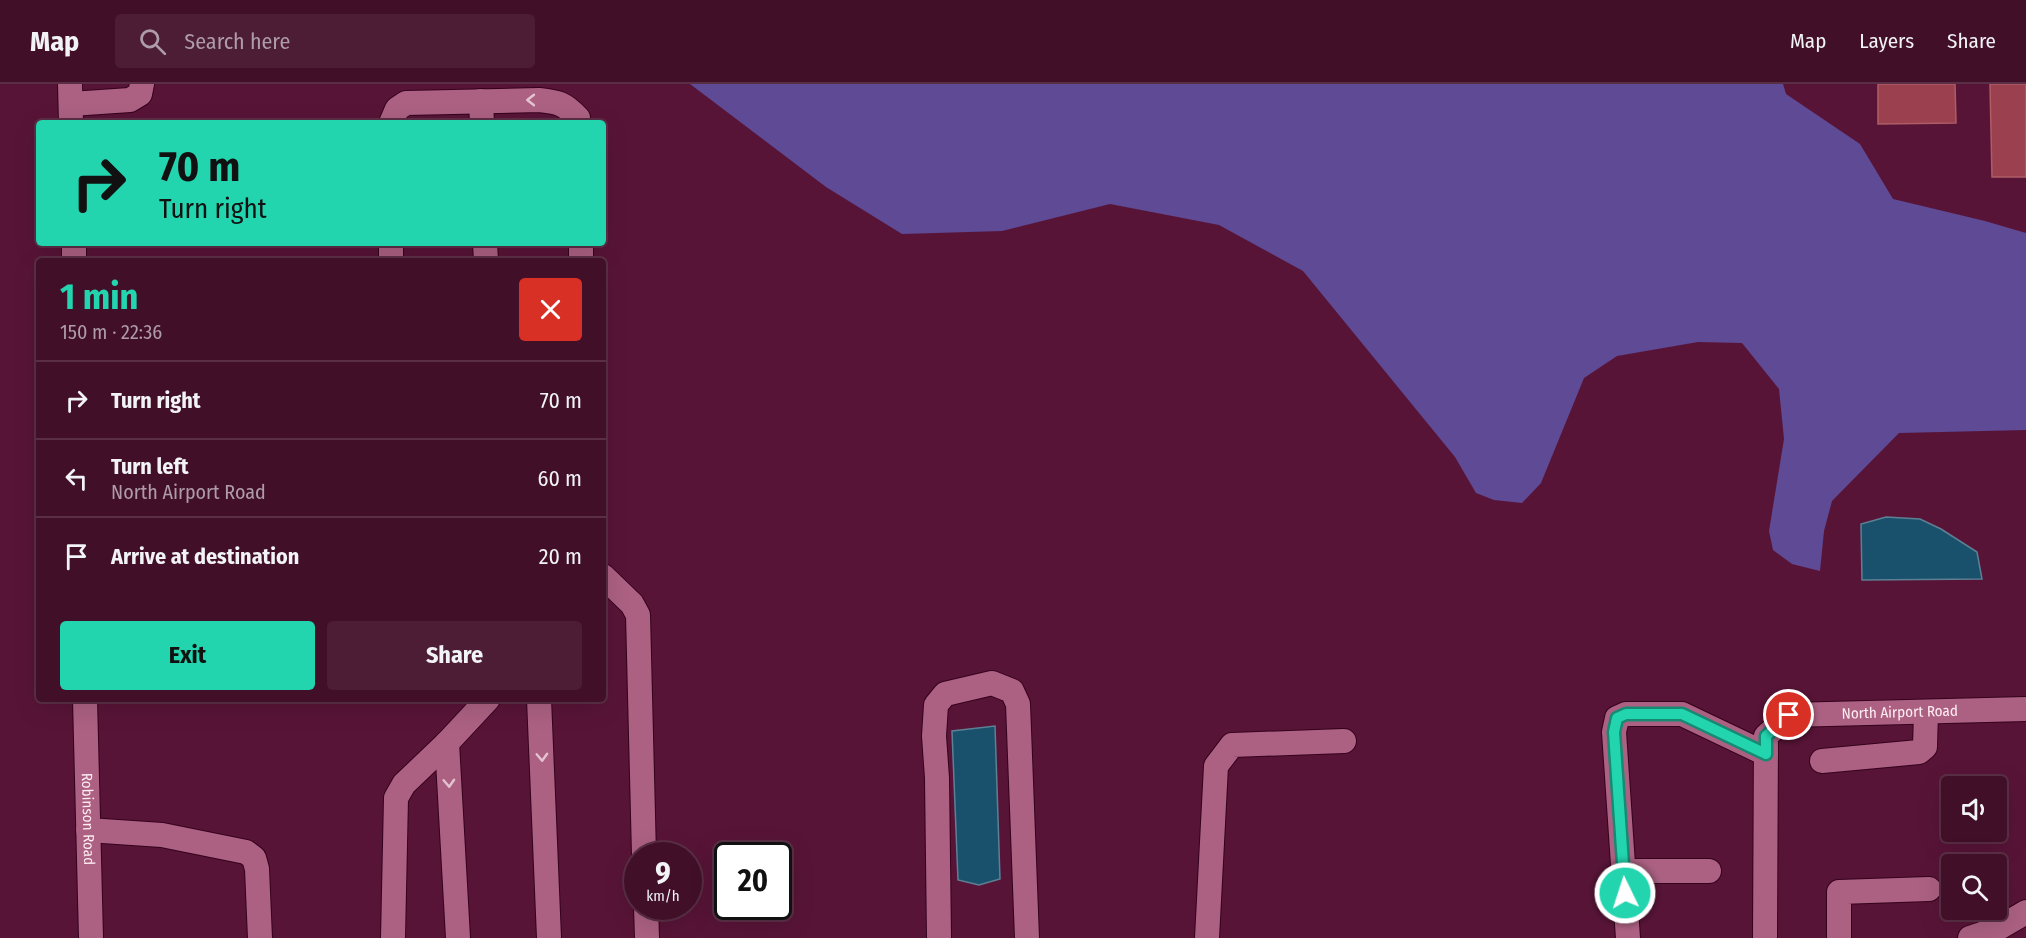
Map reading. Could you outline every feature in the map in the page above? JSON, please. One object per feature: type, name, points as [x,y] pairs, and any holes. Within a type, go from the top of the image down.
[{"type":"street","points":[[71,104],[130,100],[140,94],[142,84]]},
{"type":"street","points":[[392,120],[397,109],[406,103],[482,112],[539,100],[566,105],[578,120]]},
{"type":"street","points":[[606,580],[632,604],[638,615],[644,842]]},
{"type":"street","points":[[939,938],[937,778],[934,736],[936,705],[945,694],[992,683],[1012,691],[1018,704],[1027,938]]},
{"type":"street","name":"Robinson Road","points":[[85,702],[91,938]]},
{"type":"street","points":[[393,938],[396,798],[404,784],[485,702]]},
{"type":"street","points":[[539,702],[549,938]]},
{"type":"street","name":"North Airport Road","points":[[1765,938],[1766,736],[1789,715],[2026,709]]},
{"type":"street","points":[[1822,761],[1919,752],[1924,747],[1926,712]]},
{"type":"street","points":[[1628,938],[1614,732],[1617,718],[1626,714],[1682,714],[1766,754]]},
{"type":"street","points":[[1207,938],[1216,766],[1232,745],[1344,741]]},
{"type":"street","points":[[447,743],[458,938]]},
{"type":"street","points":[[88,830],[162,835],[246,852],[254,858],[257,869],[260,938]]},
{"type":"street","points":[[1623,871],[1709,871]]},
{"type":"street","points":[[1839,938],[1839,892],[1929,889]]},
{"type":"street","points":[[1970,938],[1999,933],[2026,912]]},
{"type":"street","points":[[646,920],[647,938]]},
{"type":"shaded area","points":[[690,84],[1783,84],[1786,94],[1860,144],[1893,199],[2026,233],[2026,430],[1899,433],[1832,501],[1824,531],[1820,571],[1792,564],[1773,550],[1769,531],[1784,439],[1779,389],[1742,343],[1698,342],[1617,356],[1584,378],[1541,483],[1522,503],[1494,500],[1476,493],[1455,457],[1303,271],[1219,225],[1110,204],[1002,231],[902,234],[826,187]]},
{"type":"water","points":[[1886,517],[1920,519],[1941,529],[1977,552],[1982,579],[1862,580],[1861,524]]},
{"type":"water","points":[[995,726],[1000,879],[979,885],[958,880],[952,731]]},
{"type":"building","points":[[1878,84],[1955,84],[1956,123],[1878,124]]},
{"type":"building","points":[[1990,84],[2026,84],[2026,177],[1992,177]]},
{"type":"route","points":[[1625,893],[1614,732],[1617,718],[1626,714],[1682,714],[1766,754],[1766,736],[1789,715]]}]
